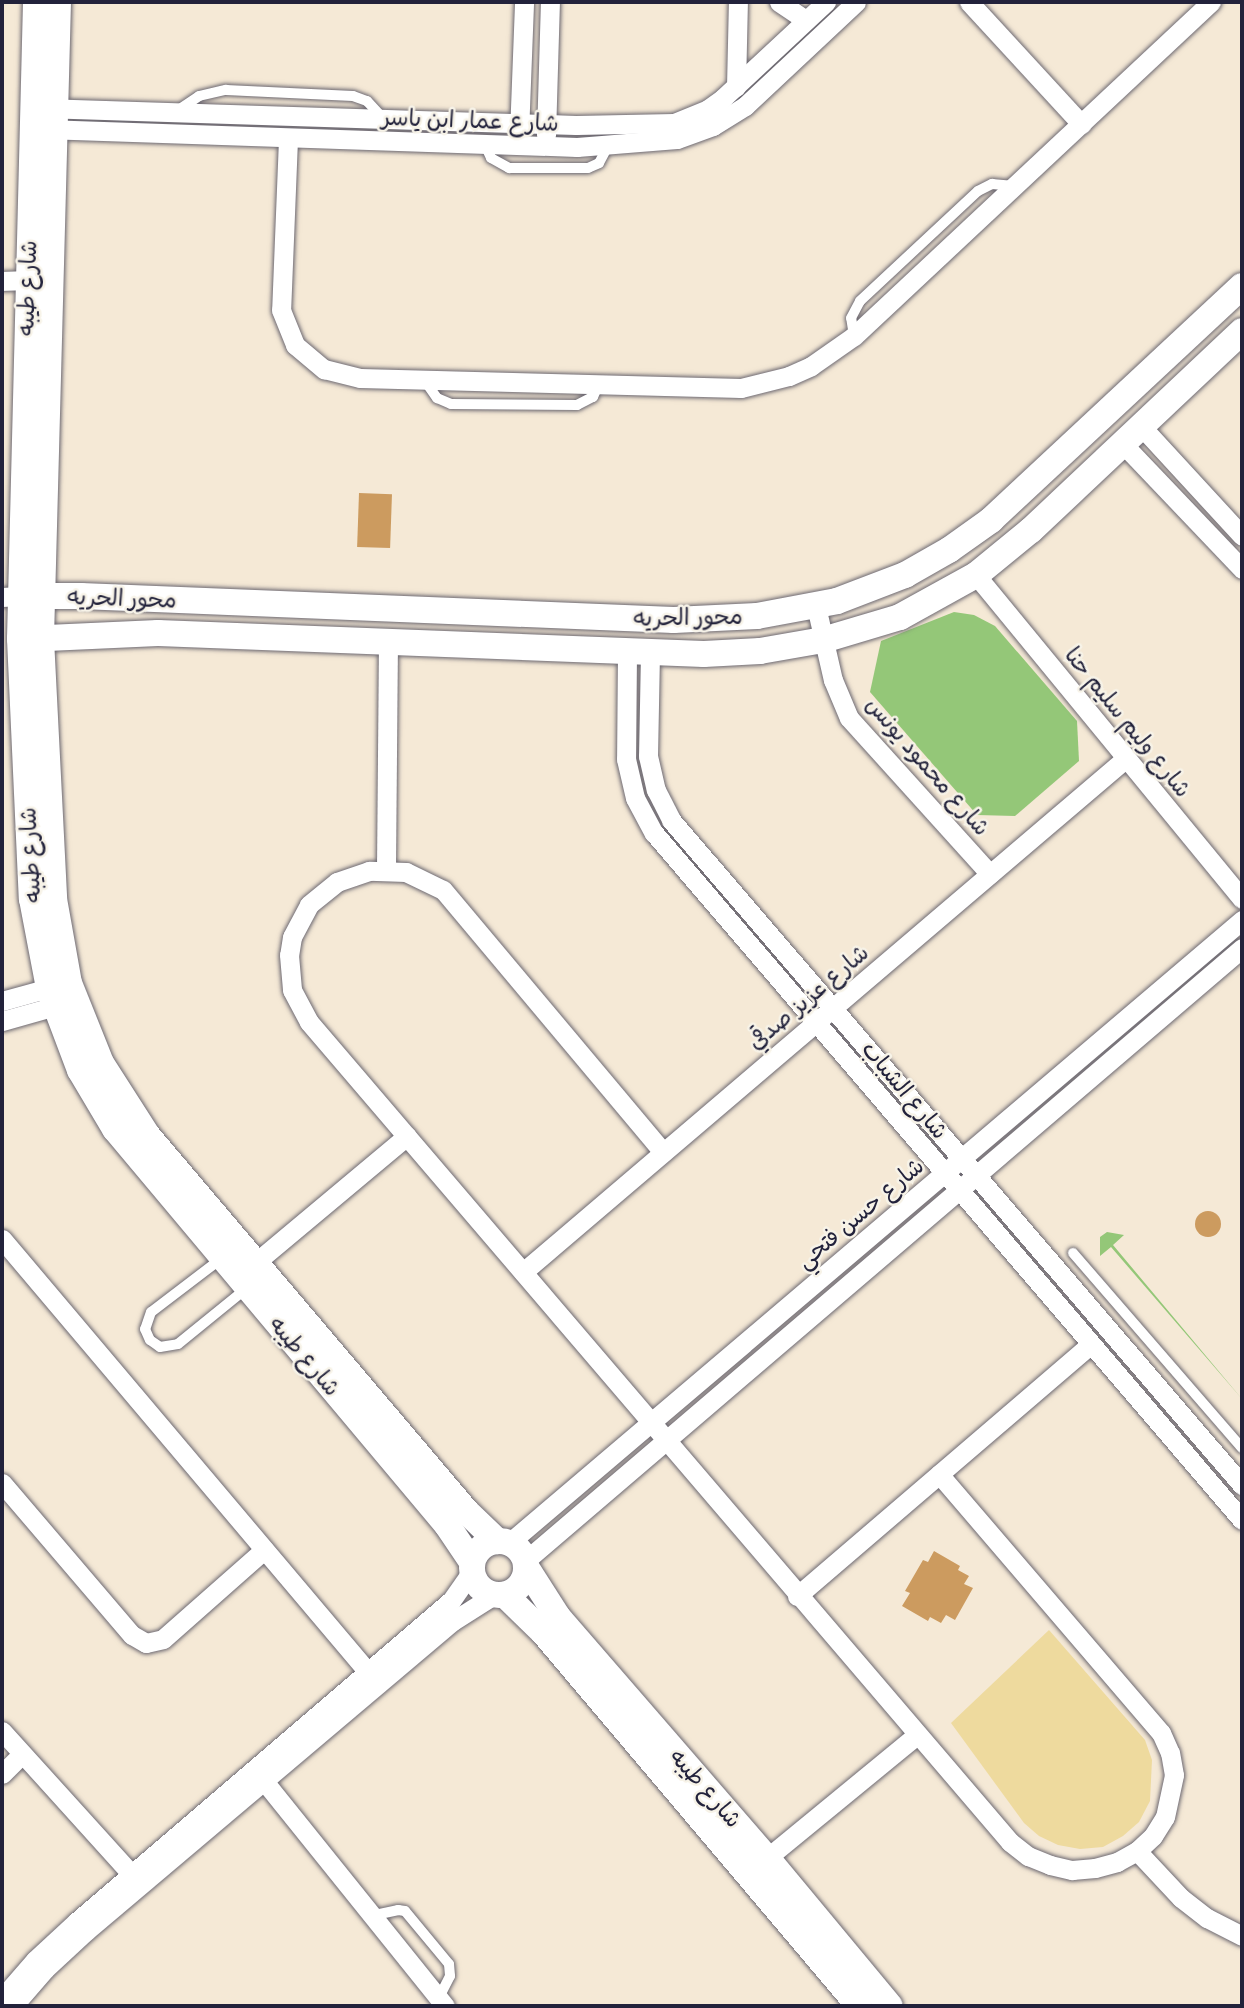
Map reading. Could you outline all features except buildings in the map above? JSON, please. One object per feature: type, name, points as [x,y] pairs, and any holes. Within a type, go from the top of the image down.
[{"type":"main road","name":"شارع طيبه","points":[[21,596],[43,119],[36,2]]},
{"type":"main road","name":"شارع طيبه","points":[[58,2],[43,119],[14,280],[21,639],[32,900],[52,997],[70,1049],[102,1110],[223,1258],[251,1275],[467,1512],[514,1553],[558,1617],[767,1858],[890,2006]]},
{"type":"main road","name":"محور الحريه","points":[[21,596],[674,620],[729,618],[816,606],[858,594],[905,575],[970,536],[1010,504],[1242,286]]},
{"type":"main road","name":"محور الحريه","points":[[21,639],[158,634],[732,653],[823,640],[900,617],[976,575],[1031,530],[1242,331]]},
{"type":"main road","name":"شارع طيبه","points":[[21,639],[64,963],[76,1004],[101,1063],[135,1118],[251,1275],[447,1525],[472,1567]]},
{"type":"main road","points":[[481,1548],[514,1553],[519,1587],[500,1595],[479,1587],[472,1567],[481,1548]]},
{"type":"main road","name":"شارع طيبه","points":[[500,1595],[544,1633],[859,2006]]},
{"type":"street","points":[[519,146],[524,2]]},
{"type":"street","points":[[546,146],[550,2]]},
{"type":"street","points":[[736,87],[738,2]]},
{"type":"street","points":[[779,2],[806,20]]},
{"type":"street","name":"شارع عمار ابن ياسر","points":[[43,119],[176,112],[519,124],[674,123],[708,109],[736,87],[825,2]]},
{"type":"street","name":"شارع عمار ابن ياسر","points":[[43,119],[288,139],[519,146],[608,146],[677,139],[730,117],[745,106],[856,2]]},
{"type":"street","points":[[969,2],[1081,124]]},
{"type":"street","points":[[288,139],[281,310],[295,345],[324,369],[341,376],[425,381],[716,389],[765,384],[811,366],[854,336],[1017,187],[1201,6]]},
{"type":"street","points":[[1132,435],[1242,536]]},
{"type":"street","points":[[1132,435],[1242,569]]},
{"type":"street","name":"شارع وليم سليم حنا","points":[[976,575],[1242,899]]},
{"type":"street","name":"شارع محمود يونس","points":[[816,606],[833,680],[849,718],[990,874]]},
{"type":"street","points":[[386,869],[388,642]]},
{"type":"street","name":"شارع الشباب","points":[[639,652],[648,756],[663,805],[682,834],[834,1007],[975,1176],[1242,1485]]},
{"type":"street","name":"شارع الشباب","points":[[639,652],[626,759],[632,789],[643,816],[667,849],[1242,1520]]},
{"type":"street","name":"شارع عزيز صدقي","points":[[523,1272],[1125,759]]},
{"type":"street","points":[[663,1152],[457,904],[425,879],[386,869],[345,878],[322,892],[309,905],[292,937],[289,973],[299,1007],[309,1022],[994,1826],[1028,1856],[1072,1870],[1117,1862],[1138,1851],[1159,1826],[1172,1796],[1172,1764],[1161,1732],[939,1474]]},
{"type":"street","name":"شارع حسن فتحي","points":[[514,1553],[651,1422],[1242,920]]},
{"type":"street","name":"شارع حسن فتحي","points":[[514,1553],[667,1441],[1242,948]]},
{"type":"street","points":[[2,1001],[52,997]]},
{"type":"street","points":[[2,1021],[52,997]]},
{"type":"street","points":[[251,1275],[407,1136]]},
{"type":"street","points":[[2,1239],[368,1672]]},
{"type":"street","points":[[797,1595],[1090,1345]]},
{"type":"street","points":[[2,1483],[132,1635],[146,1643],[163,1639],[264,1550]]},
{"type":"street","points":[[2,1998],[56,1940],[451,1601],[472,1567]]},
{"type":"street","points":[[13,2006],[66,1949],[264,1781],[453,1622],[500,1595]]},
{"type":"street","points":[[2,1731],[131,1874]]},
{"type":"street","points":[[767,1858],[917,1735]]},
{"type":"street","points":[[2,1774],[22,1755]]},
{"type":"street","points":[[264,1781],[375,1915],[442,2002]]},
{"type":"street","points":[[1138,1851],[1181,1898],[1207,1917],[1242,1936]]},
{"type":"lane","points":[[485,145],[496,163],[509,168],[588,168],[599,163],[608,146]]},
{"type":"lane","points":[[1073,1253],[1242,1448]]},
{"type":"lane","points":[[223,1258],[151,1312],[145,1329],[150,1340],[160,1347],[178,1344],[251,1275]]},
{"type":"lane","points":[[375,1915],[405,1911],[449,1964],[450,1976],[442,2002]]},
{"type":"green space","points":[[954,612],[974,615],[995,626],[1077,721],[1079,761],[1015,816],[977,815],[870,692],[881,641]]},
{"type":"green space","points":[[1107,1232],[1124,1235],[1113,1245],[1242,1399],[1111,1247],[1100,1256],[1100,1237]]},
{"type":"sand","points":[[1049,1630],[1145,1740],[1152,1760],[1150,1801],[1139,1822],[1123,1836],[1103,1847],[1080,1849],[1058,1845],[1039,1836],[1024,1823],[951,1723]]}]
